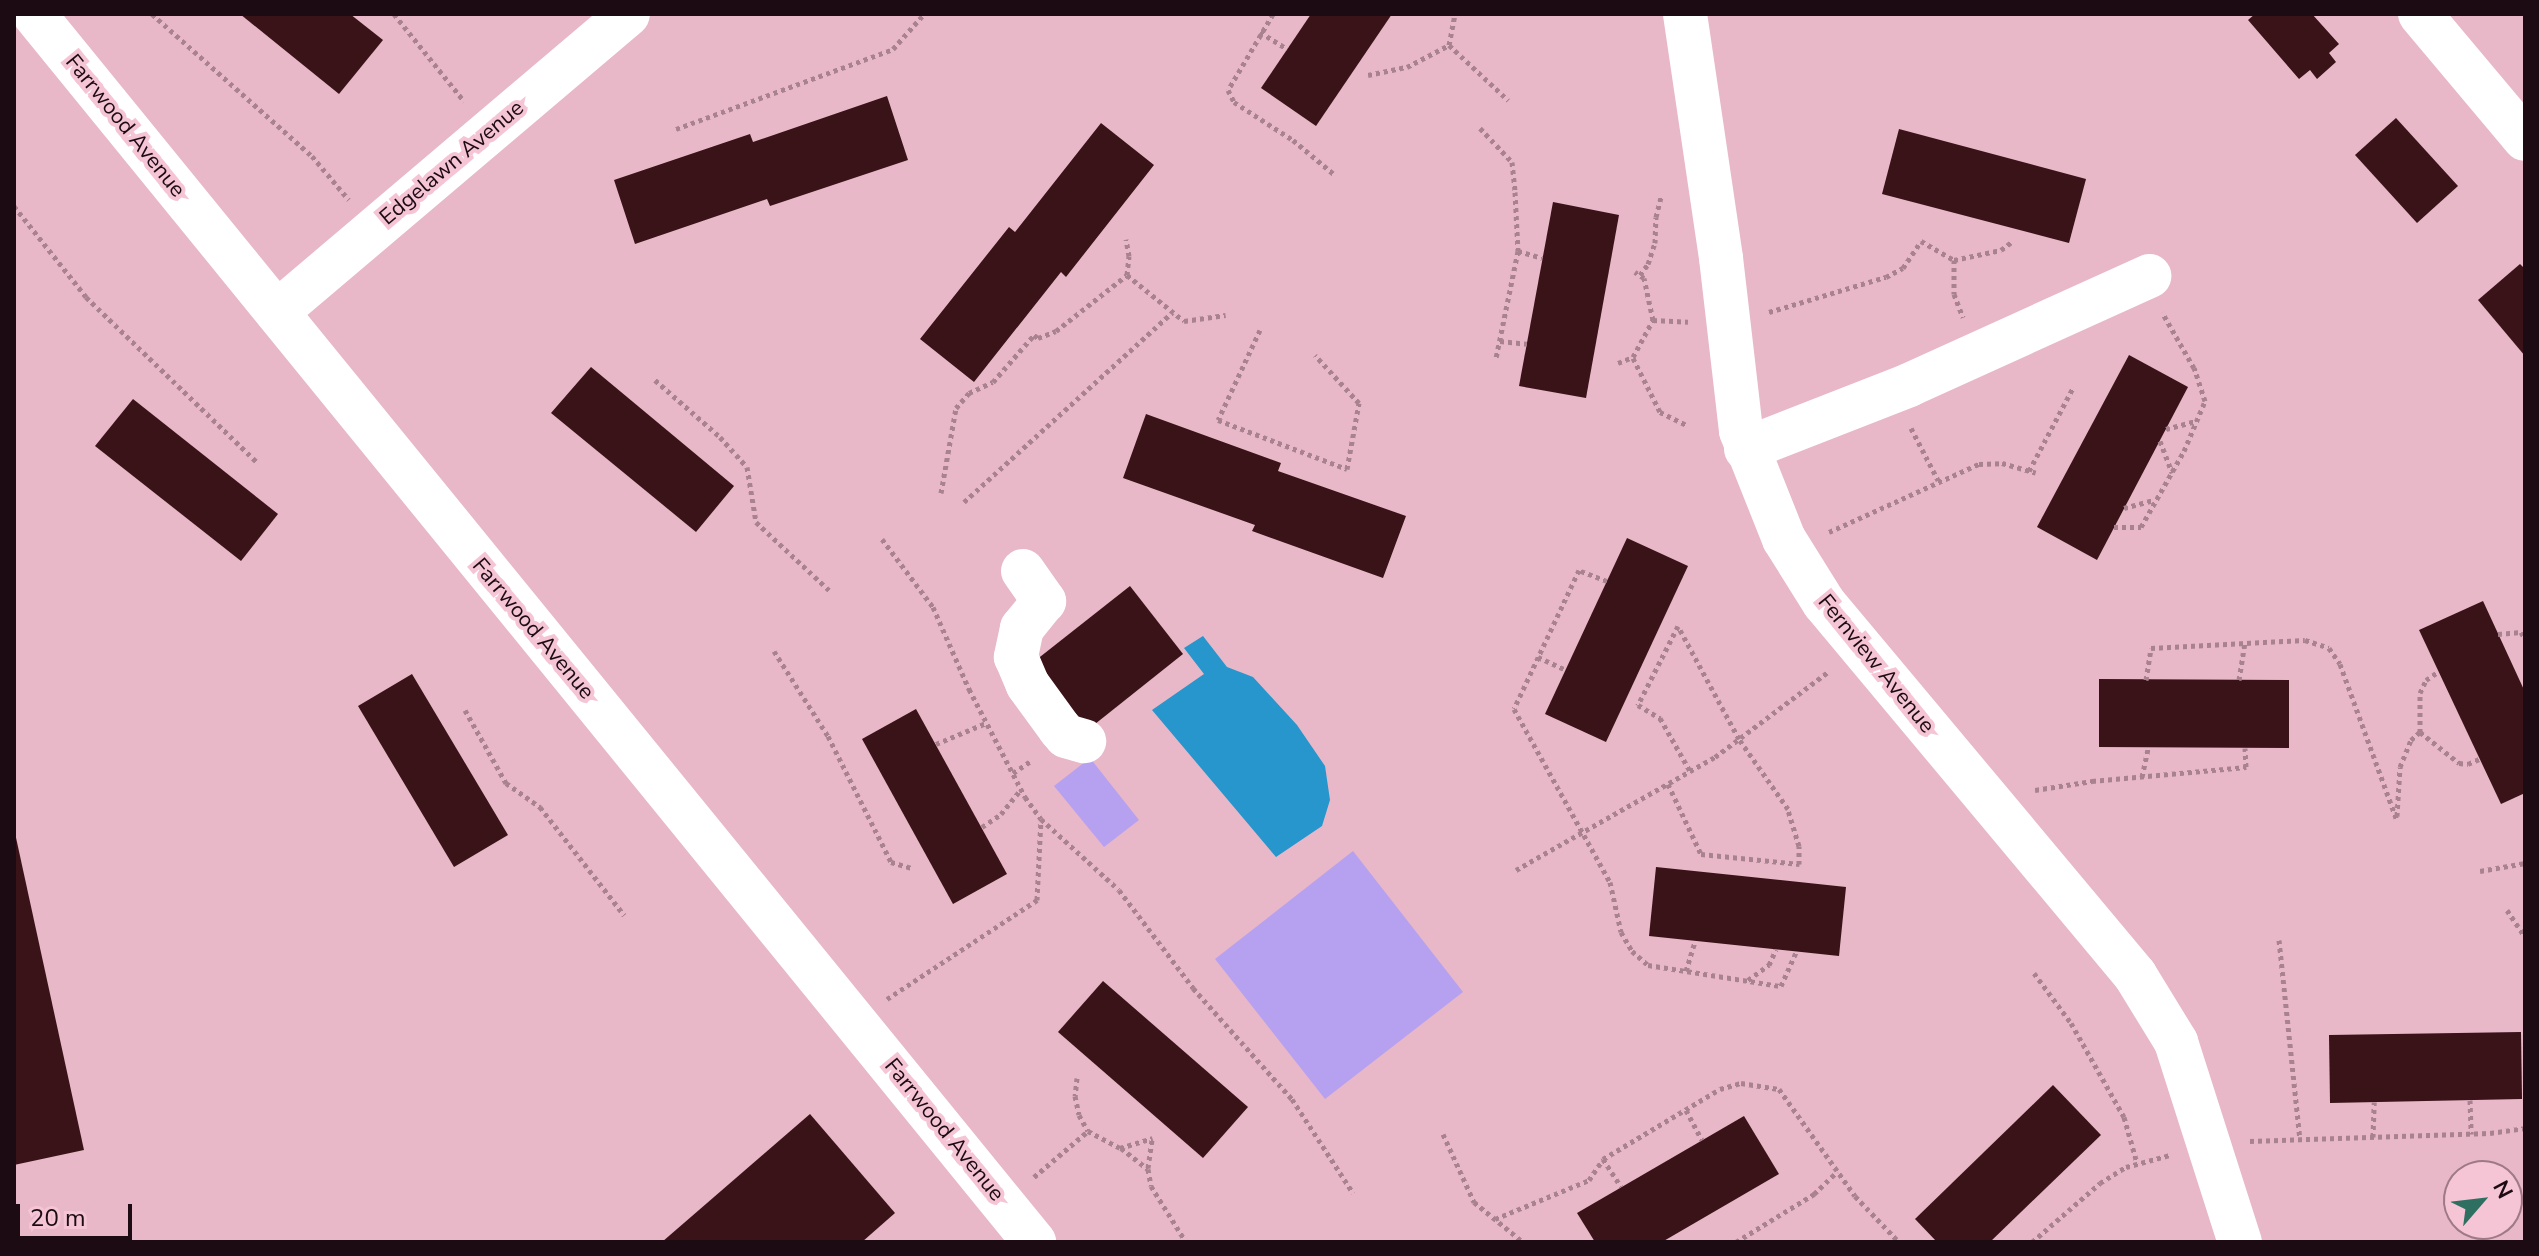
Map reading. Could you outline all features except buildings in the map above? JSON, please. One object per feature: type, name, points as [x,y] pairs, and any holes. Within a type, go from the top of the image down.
[{"type":"street","name":"Farrwood Avenue","points":[[34,14],[1034,1242]]},
{"type":"street","name":"Edgelawn Avenue","points":[[277,312],[628,14]]},
{"type":"street","name":"Fernview Avenue","points":[[1685,14],[1741,431],[1790,550],[1824,603],[2135,975],[2176,1042],[2212,1146],[2240,1242]]},
{"type":"street","points":[[2420,14],[2525,139]]},
{"type":"street","points":[[1746,449],[1893,392],[2146,277]]},
{"type":"street","points":[[1023,571],[1044,601],[1022,628],[1016,657],[1028,685],[1060,729],[1066,736],[1084,741]]},
{"type":"path","points":[[152,14],[312,156],[374,230]]},
{"type":"path","points":[[394,14],[489,133]]},
{"type":"path","points":[[676,129],[893,49],[924,14]]},
{"type":"path","points":[[1273,14],[1228,90],[1234,102],[1293,140],[1335,175]]},
{"type":"path","points":[[1449,45],[1455,14]]},
{"type":"path","points":[[1260,32],[1287,49]]},
{"type":"path","points":[[1368,75],[1407,67],[1449,45]]},
{"type":"path","points":[[1449,45],[1508,100]]},
{"type":"path","points":[[1480,128],[1512,162],[1518,251],[1496,358]]},
{"type":"path","points":[[1618,363],[1633,357],[1653,320],[1650,297],[1637,274],[1648,264],[1655,243],[1661,197]]},
{"type":"path","points":[[14,206],[86,297],[258,463]]},
{"type":"path","points":[[941,493],[956,408],[969,393],[993,382],[1034,335],[1038,338],[1056,331],[1127,275],[1129,256],[1126,239]]},
{"type":"path","points":[[1727,319],[1760,315],[1886,277],[1903,268],[1921,241],[1954,260],[2001,250],[2013,241]]},
{"type":"path","points":[[1518,251],[1542,258]]},
{"type":"path","points":[[1954,260],[1954,294],[1978,354]]},
{"type":"path","points":[[1127,275],[1184,321],[1226,315]]},
{"type":"path","points":[[2114,527],[2141,527],[2172,473],[2205,401],[2194,368],[2146,277]]},
{"type":"path","points":[[964,502],[1173,312]]},
{"type":"path","points":[[1260,330],[1218,420],[1347,469],[1359,403],[1315,355]]},
{"type":"path","points":[[1499,341],[1527,344]]},
{"type":"path","points":[[1633,357],[1660,412],[1687,425]]},
{"type":"path","points":[[655,380],[720,437],[747,467],[756,522],[831,592]]},
{"type":"path","points":[[1790,550],[1938,480],[1979,464],[2002,463],[2032,472],[2073,388]]},
{"type":"path","points":[[1893,392],[1938,480]]},
{"type":"path","points":[[2166,429],[2197,420]]},
{"type":"path","points":[[2160,441],[2172,473]]},
{"type":"path","points":[[2124,508],[2155,499]]},
{"type":"path","points":[[882,539],[933,607],[987,723],[1021,789],[1041,819],[1119,890],[1193,988],[1292,1099],[1353,1193]]},
{"type":"path","points":[[1607,581],[1579,570],[1514,709],[1610,882],[1621,932],[1632,951],[1648,965],[1781,986],[1796,952]]},
{"type":"path","points":[[1668,784],[1701,854],[1799,864],[1799,846],[1788,809],[1739,739],[1678,626],[1638,705],[1660,718],[1690,771]]},
{"type":"path","points":[[2498,634],[2521,632],[2525,639]]},
{"type":"path","points":[[2146,680],[2151,648],[2305,640],[2329,648],[2340,664],[2397,821],[2400,767],[2411,740],[2420,732],[2420,693],[2426,680],[2438,672]]},
{"type":"path","points":[[2239,680],[2245,643]]},
{"type":"path","points":[[1516,870],[1690,771],[1739,739],[1860,647]]},
{"type":"path","points":[[774,651],[828,736],[891,862],[912,868]]},
{"type":"path","points":[[1538,657],[1566,670]]},
{"type":"path","points":[[465,710],[506,783],[540,807],[624,915]]},
{"type":"path","points":[[936,744],[987,723]]},
{"type":"path","points":[[2420,732],[2459,763],[2468,764],[2479,759]]},
{"type":"path","points":[[2142,777],[2148,748]]},
{"type":"path","points":[[1996,812],[2020,796],[2047,786],[2246,767],[2245,748]]},
{"type":"path","points":[[982,827],[1001,814],[1021,789]]},
{"type":"path","points":[[855,1019],[1029,909],[1037,900],[1041,819]]},
{"type":"path","points":[[2480,871],[2525,863]]},
{"type":"path","points":[[2507,910],[2525,937]]},
{"type":"path","points":[[2279,940],[2300,1139]]},
{"type":"path","points":[[1686,971],[1695,941]]},
{"type":"path","points":[[1747,981],[1769,965],[1776,949]]},
{"type":"path","points":[[2034,973],[2071,1023],[2124,1117],[2137,1163]]},
{"type":"path","points":[[1077,1078],[1075,1096],[1079,1115],[1088,1131],[1120,1148],[1148,1169]]},
{"type":"path","points":[[1495,1219],[1589,1180],[1603,1159],[1720,1089],[1741,1083],[1779,1089],[1837,1172],[1899,1242]]},
{"type":"path","points":[[2470,1100],[2471,1134]]},
{"type":"path","points":[[2373,1137],[2374,1102]]},
{"type":"path","points":[[1686,1110],[1702,1140]]},
{"type":"path","points":[[2032,1242],[2100,1183],[2137,1163],[2212,1146],[2300,1139],[2471,1134],[2525,1128]]},
{"type":"path","points":[[1002,1202],[1088,1131]]},
{"type":"path","points":[[1443,1134],[1474,1202],[1523,1242]]},
{"type":"path","points":[[1120,1148],[1153,1138],[1148,1169],[1151,1186],[1186,1242]]},
{"type":"path","points":[[1603,1159],[1621,1187]]},
{"type":"path","points":[[1736,1242],[1814,1194],[1837,1172]]},
{"type":"shaded area","points":[[1090,758],[1139,820],[1104,847],[1054,786]]},
{"type":"shaded area","points":[[1353,851],[1463,992],[1325,1099],[1215,959]]},
{"type":"water","points":[[1203,636],[1227,667],[1253,677],[1297,725],[1325,766],[1330,800],[1322,826],[1276,857],[1152,710],[1204,674],[1184,648]]}]
